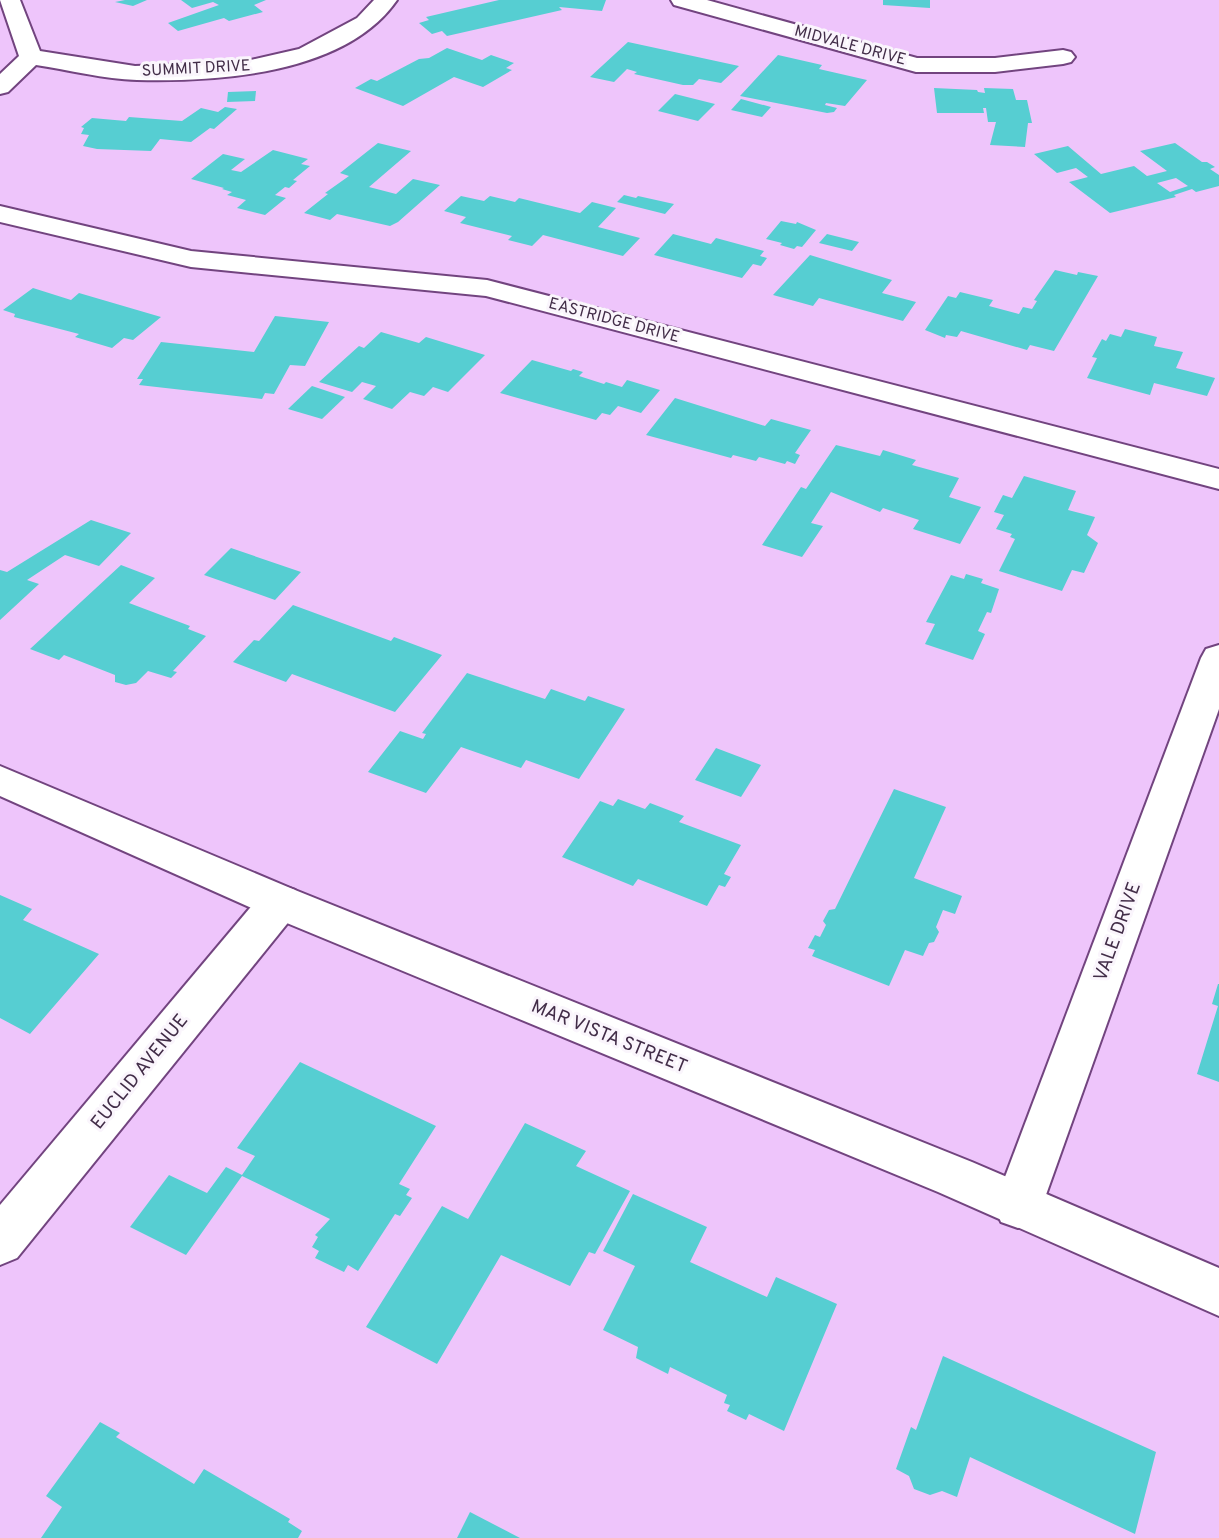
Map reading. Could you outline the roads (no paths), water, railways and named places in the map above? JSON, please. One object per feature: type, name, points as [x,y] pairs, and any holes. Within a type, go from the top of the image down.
[{"type":"street","points":[[0,87],[31,57],[9,0]]},
{"type":"street","name":"SUMMIT DRIVE","points":[[31,57],[135,73],[242,69],[307,54],[365,23],[386,0]]},
{"type":"street","name":"MIDVALE DRIVE","points":[[682,0],[916,65],[995,65],[1063,57]]},
{"type":"street","name":"EASTRIDGE DRIVE","points":[[0,214],[191,259],[487,288],[1219,480]]},
{"type":"street","name":"VALE DRIVE","points":[[1018,1206],[1219,658]]},
{"type":"street","name":"MAR VISTA STREET","points":[[0,780],[280,902],[955,1177],[1219,1292]]},
{"type":"street","name":"EUCLID AVENUE","points":[[0,1242],[280,902]]}]
